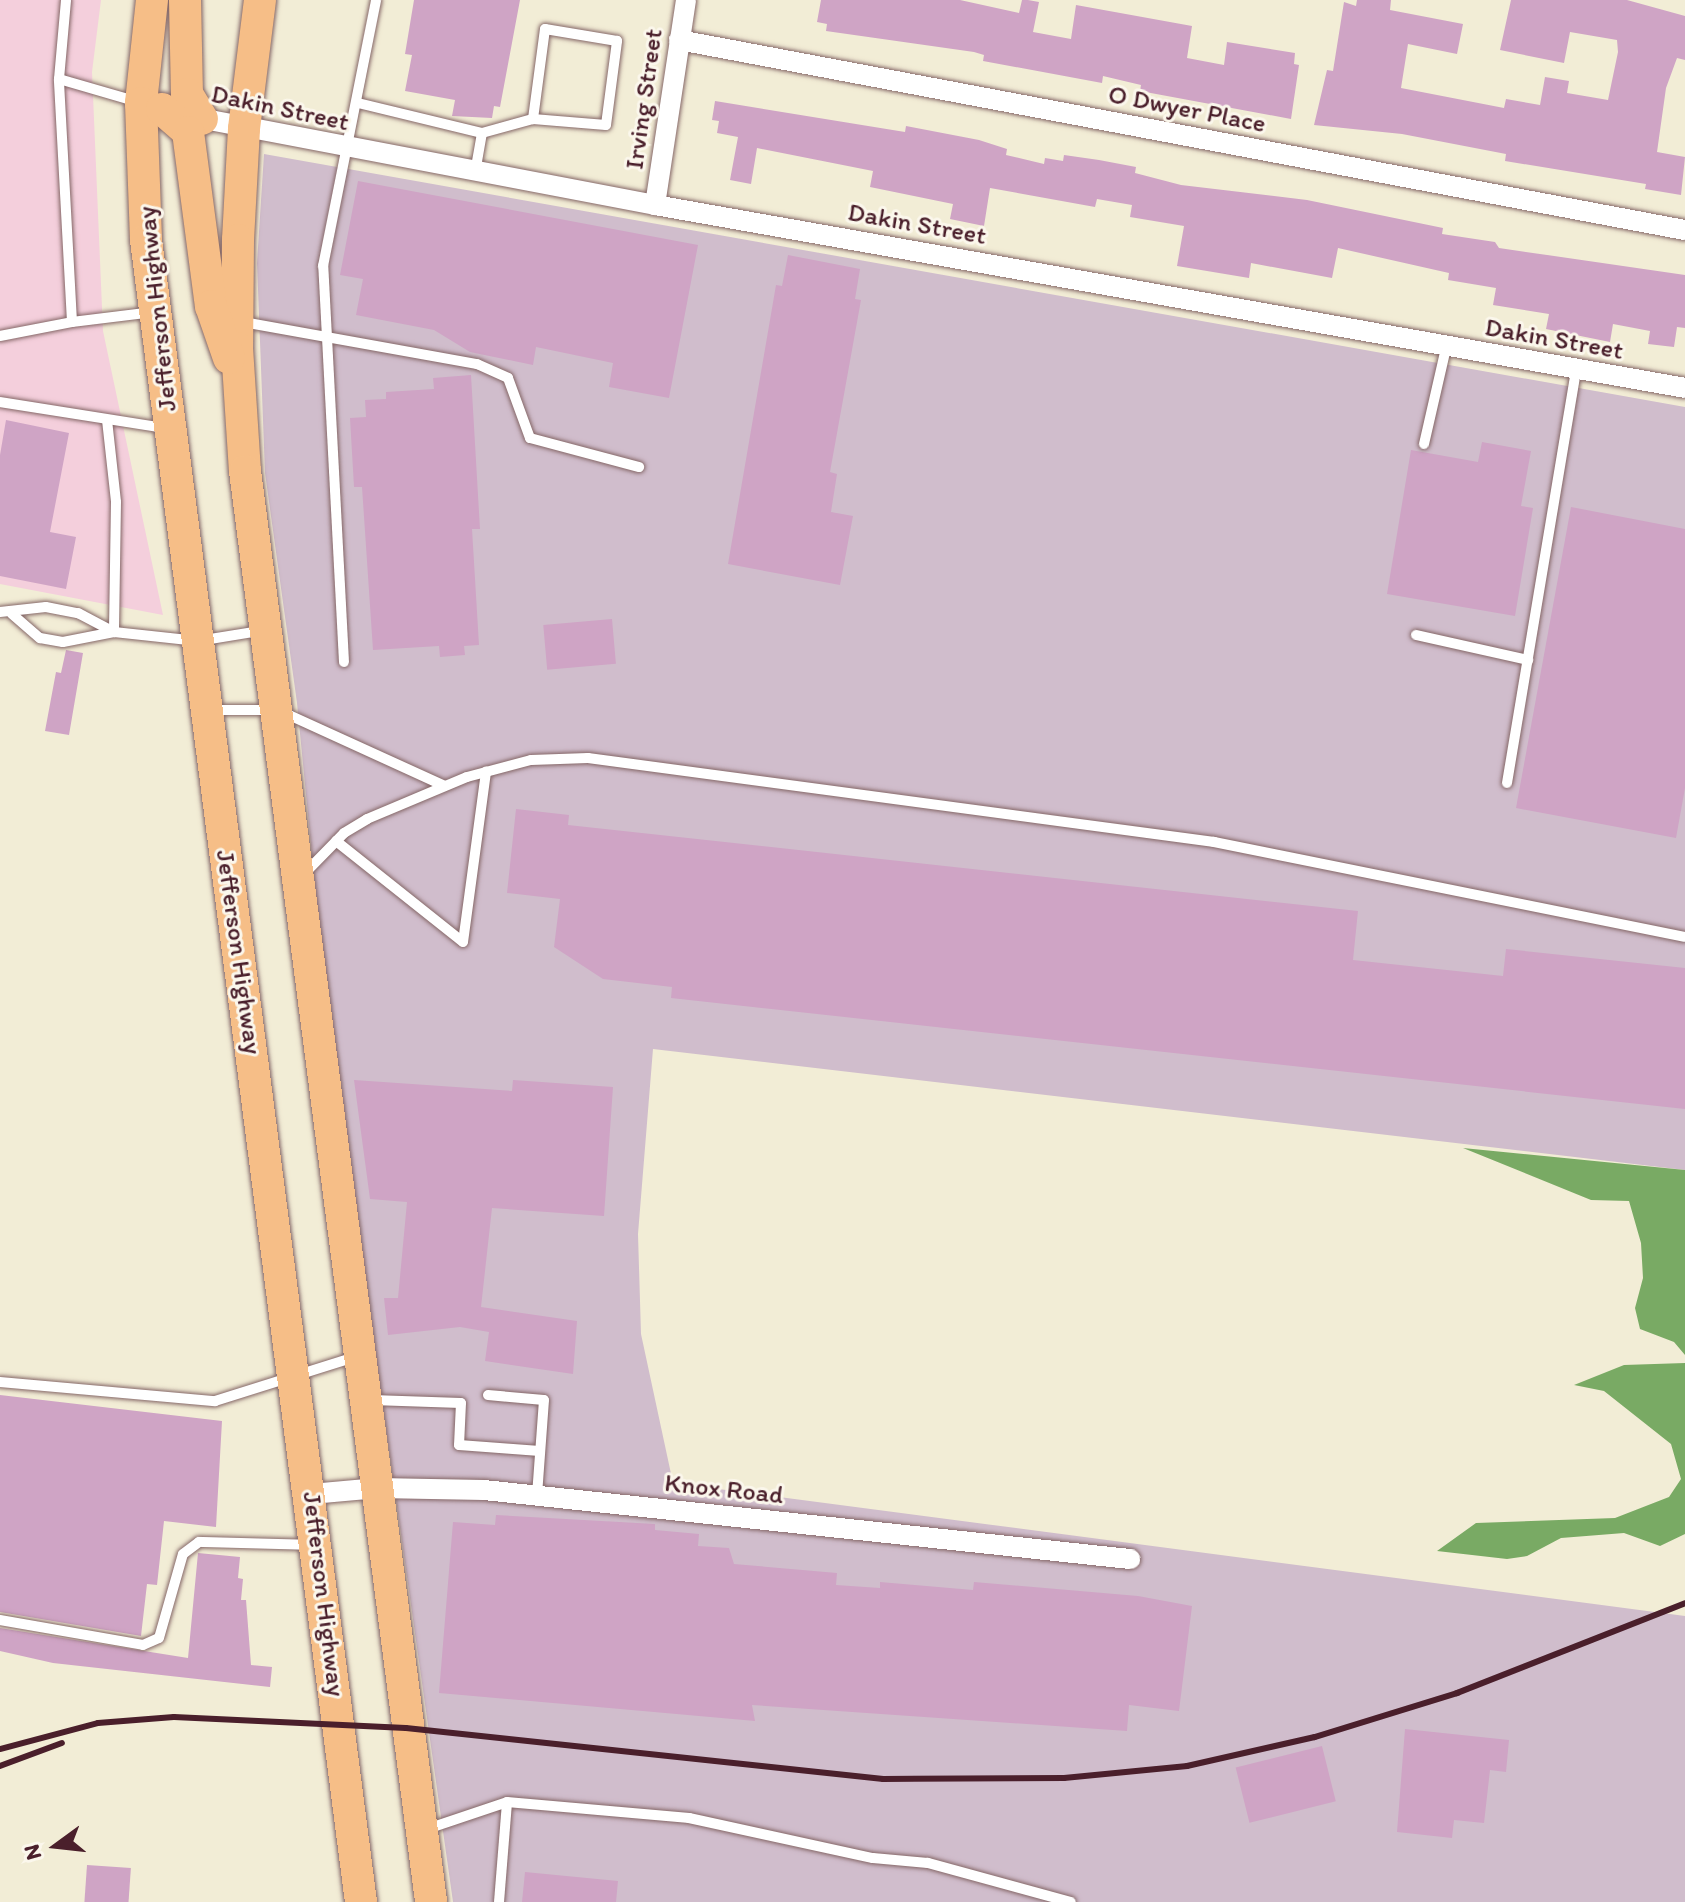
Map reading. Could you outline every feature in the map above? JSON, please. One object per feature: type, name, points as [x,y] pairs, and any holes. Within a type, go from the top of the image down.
[{"type":"main road","name":"Jefferson Highway","points":[[152,0],[152,106],[146,240],[311,1494],[361,1902]]},
{"type":"main road","points":[[185,0],[187,94],[202,119]]},
{"type":"main road","points":[[260,0],[244,129],[237,321],[245,471],[431,1902]]},
{"type":"main road","points":[[152,106],[188,132],[211,306],[239,375]]},
{"type":"street","name":"Irving Street","points":[[655,205],[686,0]]},
{"type":"street","name":"O Dwyer Place","points":[[679,40],[1685,230]]},
{"type":"street","name":"Dakin Street","points":[[152,106],[244,129],[475,172],[1446,348],[1685,388]]},
{"type":"street","name":"Knox Road","points":[[311,1494],[378,1488],[537,1496],[1130,1559]]},
{"type":"lane","points":[[66,0],[59,79],[72,322]]},
{"type":"lane","points":[[344,662],[323,266],[350,149],[376,0]]},
{"type":"lane","points":[[358,103],[482,133],[533,119],[606,125],[617,41],[545,29],[533,119]]},
{"type":"lane","points":[[59,79],[152,106]]},
{"type":"lane","points":[[475,172],[482,133]]},
{"type":"lane","points":[[0,336],[72,322],[155,312]]},
{"type":"lane","points":[[237,321],[477,364],[508,378],[530,438],[639,467]]},
{"type":"lane","points":[[1424,444],[1446,348]]},
{"type":"lane","points":[[1507,783],[1576,369]]},
{"type":"lane","points":[[0,402],[170,428]]},
{"type":"lane","points":[[107,420],[116,502],[114,632]]},
{"type":"lane","points":[[0,612],[12,614],[46,607],[78,613],[114,632]]},
{"type":"lane","points":[[12,614],[40,638],[63,642],[114,632],[198,641],[266,630]]},
{"type":"lane","points":[[1416,635],[1528,660]]},
{"type":"lane","points":[[206,710],[278,710],[445,786]]},
{"type":"lane","points":[[298,880],[336,841],[367,819],[445,786],[531,760],[588,758],[1214,842],[1685,937]]},
{"type":"lane","points":[[336,841],[463,942],[486,772]]},
{"type":"lane","points":[[0,1382],[215,1401],[295,1372],[360,1355]]},
{"type":"lane","points":[[488,1395],[544,1400],[537,1496]]},
{"type":"lane","points":[[366,1400],[461,1403],[459,1445],[540,1451]]},
{"type":"lane","points":[[0,1620],[143,1645],[159,1638],[183,1554],[199,1542],[317,1545]]},
{"type":"lane","points":[[499,1902],[507,1802]]},
{"type":"lane","points":[[422,1830],[507,1802],[689,1818],[873,1858],[928,1863],[1071,1902]]},
{"type":"shaded area","points":[[0,0],[101,0],[92,72],[103,331],[163,615],[0,584]]},
{"type":"shaded area","points":[[264,154],[1685,407],[1685,1170],[653,1049],[638,1234],[641,1334],[673,1483],[1685,1616],[1685,1902],[453,1902],[328,1018],[297,703],[265,473],[257,263]]},
{"type":"green space","points":[[1463,1148],[1685,1170],[1685,1355],[1674,1342],[1640,1329],[1635,1308],[1643,1278],[1641,1243],[1629,1201],[1591,1200]]},
{"type":"green space","points":[[1685,1363],[1685,1534],[1660,1546],[1624,1533],[1561,1538],[1527,1556],[1507,1559],[1437,1551],[1476,1523],[1615,1518],[1669,1497],[1681,1479],[1671,1444],[1604,1391],[1574,1385],[1624,1365]]},
{"type":"building","points":[[414,0],[520,0],[500,107],[494,106],[492,118],[452,116],[455,100],[405,91],[412,55],[405,54]]},
{"type":"building","points":[[821,0],[960,0],[1019,13],[1022,0],[1028,0],[1039,2],[1033,32],[1071,39],[1076,5],[1192,26],[1187,58],[1224,65],[1227,42],[1295,53],[1294,64],[1299,65],[1291,119],[1140,91],[1141,85],[1103,76],[1102,83],[983,61],[984,55],[974,52],[826,31],[827,24],[817,22]]},
{"type":"building","points":[[1357,0],[1391,0],[1390,10],[1463,24],[1457,54],[1408,44],[1401,88],[1504,108],[1506,99],[1540,105],[1545,77],[1569,81],[1567,93],[1608,100],[1618,52],[1617,40],[1570,32],[1564,63],[1500,50],[1511,0],[1627,0],[1685,16],[1685,60],[1677,58],[1666,88],[1657,152],[1685,157],[1681,195],[1645,189],[1646,184],[1505,161],[1506,154],[1402,134],[1314,125],[1327,70],[1333,71],[1344,2],[1356,6]]},
{"type":"building","points":[[715,101],[905,132],[906,126],[979,140],[1007,149],[1006,155],[1044,164],[1045,158],[1063,161],[1064,155],[1099,160],[1136,167],[1135,173],[1181,185],[1307,200],[1443,228],[1442,234],[1495,242],[1499,248],[1685,275],[1685,328],[1677,327],[1674,347],[1648,344],[1650,331],[1613,324],[1610,342],[1546,329],[1549,314],[1493,305],[1496,288],[1448,280],[1449,273],[1338,248],[1332,278],[1251,263],[1249,278],[1177,266],[1184,226],[1130,217],[1132,205],[1097,199],[1095,207],[990,188],[984,226],[950,219],[953,204],[870,187],[873,171],[757,148],[751,184],[730,180],[738,137],[717,133],[719,121],[712,120]]},
{"type":"building","points":[[358,181],[698,245],[669,398],[609,387],[613,363],[536,347],[533,365],[470,352],[434,330],[356,315],[363,279],[340,275]]},
{"type":"building","points":[[788,255],[860,269],[855,299],[861,300],[830,472],[837,474],[831,512],[853,516],[840,585],[728,564],[776,285],[782,286]]},
{"type":"building","points":[[471,375],[480,529],[472,529],[479,645],[464,646],[465,655],[440,657],[439,646],[373,650],[362,487],[354,487],[350,418],[366,417],[365,400],[386,399],[386,392],[434,389],[433,378]]},
{"type":"building","points":[[6,420],[69,433],[50,532],[76,537],[66,589],[0,576],[0,455]]},
{"type":"building","points":[[1482,442],[1531,451],[1521,506],[1533,508],[1515,616],[1387,594],[1411,450],[1478,462]]},
{"type":"building","points":[[1571,507],[1685,529],[1685,788],[1676,838],[1516,808]]},
{"type":"building","points":[[612,619],[616,664],[547,670],[543,625]]},
{"type":"building","points":[[66,650],[83,653],[69,735],[45,731],[56,672],[61,673]]},
{"type":"building","points":[[516,809],[569,815],[568,825],[1358,911],[1353,960],[1503,976],[1506,949],[1685,968],[1685,1109],[671,998],[672,987],[603,979],[554,947],[560,899],[507,893]]},
{"type":"building","points":[[354,1080],[512,1091],[513,1080],[613,1087],[604,1216],[492,1208],[481,1307],[577,1321],[573,1374],[485,1361],[489,1332],[460,1327],[388,1335],[384,1298],[398,1298],[407,1202],[370,1199]]},
{"type":"building","points":[[0,1395],[222,1421],[216,1527],[164,1521],[157,1585],[147,1584],[141,1636],[0,1612]]},
{"type":"building","points":[[496,1515],[655,1524],[655,1530],[699,1534],[698,1546],[729,1548],[734,1564],[837,1573],[836,1585],[880,1588],[880,1582],[973,1590],[974,1582],[1138,1596],[1192,1606],[1179,1711],[1129,1705],[1127,1731],[752,1705],[755,1721],[439,1693],[453,1522],[495,1525]]},
{"type":"building","points":[[198,1553],[240,1557],[238,1578],[243,1579],[241,1600],[246,1600],[251,1665],[272,1667],[270,1687],[53,1663],[0,1651],[0,1628],[188,1658]]},
{"type":"building","points":[[1405,1729],[1509,1740],[1506,1772],[1490,1770],[1484,1823],[1454,1820],[1452,1838],[1397,1832]]},
{"type":"building","points":[[1322,1746],[1336,1801],[1249,1823],[1236,1768]]},
{"type":"building","points":[[87,1865],[131,1868],[129,1902],[84,1902]]},
{"type":"building","points":[[525,1872],[618,1881],[616,1902],[522,1902]]},
{"type":"railway","points":[[0,1749],[98,1723],[174,1717],[406,1728],[883,1779],[1064,1778],[1187,1766],[1315,1737],[1457,1693],[1685,1603]]},
{"type":"railway","points":[[0,1766],[62,1743]]}]
